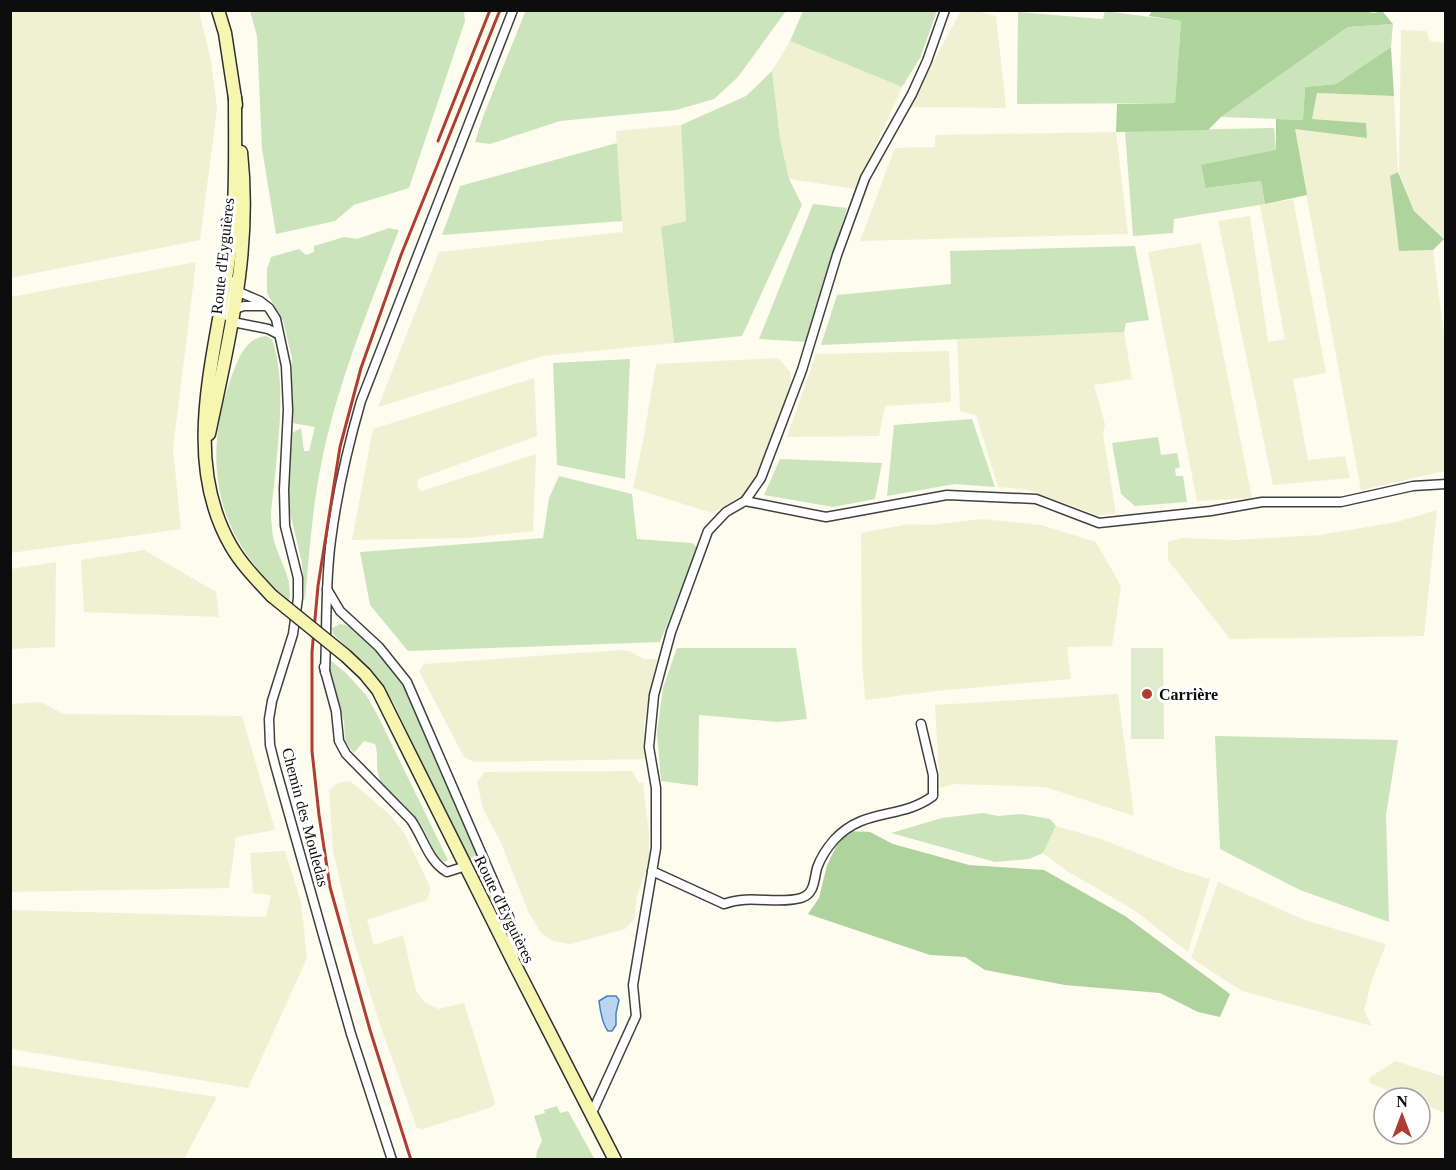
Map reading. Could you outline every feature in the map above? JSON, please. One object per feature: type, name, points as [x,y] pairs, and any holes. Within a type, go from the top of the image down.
[{"type":"main road","name":"Route d'Eyguières","points":[[205,453],[232,314],[239,292],[244,238],[245,189],[235,97],[225,33],[218,10]]},
{"type":"main road","name":"Route d'Eyguières","points":[[235,97],[234,208],[228,265],[204,421],[207,484],[219,520],[231,546],[244,565],[272,596],[346,656],[378,690],[615,1160]]},
{"type":"street","points":[[466,866],[447,872],[440,868],[411,820],[346,754],[339,741],[336,711],[320,643],[326,611],[331,540],[348,447],[361,401],[513,10]]},
{"type":"street","points":[[591,1115],[636,1016],[633,985],[656,848],[656,789],[649,747],[654,695],[671,632],[708,531],[726,512],[745,501],[761,478],[802,370],[837,255],[865,178],[912,94],[927,61],[945,10]]},
{"type":"street","points":[[232,314],[230,286],[236,242],[234,208]]},
{"type":"street","points":[[239,292],[267,306]]},
{"type":"street","points":[[218,322],[232,314],[267,306]]},
{"type":"street","name":"Chemin des Mouledas","points":[[267,306],[276,319],[286,366],[288,410],[284,490],[285,526],[298,578],[293,634],[269,718],[270,745],[351,1035],[392,1160]]},
{"type":"street","points":[[232,314],[278,334]]},
{"type":"street","points":[[745,501],[826,517],[947,495],[1036,499],[1099,523],[1211,511],[1262,502],[1341,502],[1413,486],[1446,484]]},
{"type":"street","points":[[327,588],[340,611],[379,647],[407,682],[509,917],[515,965]]},
{"type":"street","points":[[652,872],[724,904],[737,899],[803,898],[809,894],[814,885],[824,852],[849,826],[866,818],[925,802],[933,796],[933,775],[921,724]]},
{"type":"green space","points":[[11,10],[199,11],[211,61],[217,109],[200,240],[11,278]]},
{"type":"green space","points":[[526,10],[786,11],[738,77],[714,99],[676,110],[560,121],[490,144],[475,142]]},
{"type":"green space","points":[[803,10],[937,11],[920,58],[902,87],[790,41]]},
{"type":"green space","points":[[1354,10],[1374,13],[1382,11],[1393,24],[1348,27],[1221,117],[1208,130],[1116,132],[1117,104],[1175,103],[1181,21],[1149,16],[1152,11]]},
{"type":"green space","points":[[250,11],[464,11],[465,21],[409,188],[354,205],[335,221],[276,234],[262,149],[257,36]]},
{"type":"green space","points":[[961,11],[976,11],[996,16],[1006,108],[909,107]]},
{"type":"green space","points":[[1105,11],[1181,21],[1175,103],[1017,104],[1018,12],[1103,19]]},
{"type":"green space","points":[[1393,24],[1391,47],[1336,84],[1305,87],[1303,120],[1221,117],[1348,27]]},
{"type":"green space","points":[[1401,30],[1426,31],[1430,41],[1445,43],[1444,238],[1414,211],[1399,172]]},
{"type":"green space","points":[[790,41],[902,87],[856,189],[789,179],[780,138],[772,71]]},
{"type":"green space","points":[[1391,47],[1394,96],[1317,93],[1312,119],[1366,123],[1367,138],[1295,129],[1307,195],[1265,204],[1261,181],[1206,188],[1201,165],[1276,150],[1276,119],[1303,120],[1305,87],[1336,84]]},
{"type":"green space","points":[[772,71],[780,138],[789,179],[802,205],[742,336],[674,343],[661,227],[686,221],[681,125],[746,96]]},
{"type":"green space","points":[[1317,93],[1394,96],[1398,172],[1390,176],[1399,251],[1433,250],[1445,343],[1445,471],[1361,490],[1294,128],[1367,138],[1366,123],[1312,119]]},
{"type":"green space","points":[[681,125],[686,221],[661,228],[674,343],[543,356],[378,407],[439,252],[623,232],[616,131]]},
{"type":"green space","points":[[1274,128],[1276,150],[1207,188],[1261,181],[1265,204],[1174,219],[1173,233],[1133,236],[1125,131]]},
{"type":"green space","points":[[1116,132],[1128,234],[860,241],[895,148],[935,147],[935,135]]},
{"type":"green space","points":[[617,143],[622,221],[442,235],[460,186]]},
{"type":"green space","points":[[1398,172],[1414,211],[1444,239],[1433,250],[1399,251],[1390,176]]},
{"type":"green space","points":[[1293,199],[1326,373],[1293,379],[1308,460],[1345,456],[1350,478],[1273,485],[1218,221],[1250,216],[1268,342],[1285,339],[1260,205]]},
{"type":"green space","points":[[813,204],[847,208],[807,342],[759,339]]},
{"type":"green space","points":[[389,228],[399,230],[355,346],[336,405],[321,465],[311,533],[305,602],[302,563],[288,504],[292,433],[301,428],[304,451],[309,451],[315,427],[292,423],[292,358],[283,321],[267,293],[267,269],[271,257],[299,249],[306,255],[314,252],[314,246],[344,237],[357,239]]},
{"type":"green space","points":[[1201,243],[1252,498],[1197,501],[1148,252]]},
{"type":"green space","points":[[1135,246],[1149,320],[1126,323],[1124,332],[821,345],[837,295],[951,284],[950,251]]},
{"type":"green space","points":[[196,262],[173,449],[181,529],[11,553],[11,297]]},
{"type":"green space","points":[[1124,332],[1132,379],[1094,385],[1105,424],[1103,434],[1116,514],[1097,515],[1028,490],[998,487],[976,415],[960,411],[957,339]]},
{"type":"green space","points":[[266,336],[272,339],[280,389],[280,425],[271,517],[274,541],[288,579],[289,601],[264,577],[245,552],[230,525],[221,498],[217,469],[217,439],[222,408],[232,375],[240,356],[248,345]]},
{"type":"green space","points":[[949,351],[951,402],[885,406],[879,436],[787,437],[816,354]]},
{"type":"green space","points":[[778,358],[791,373],[791,391],[751,488],[743,496],[712,513],[633,488],[656,364]]},
{"type":"green space","points":[[630,359],[625,479],[557,465],[553,363]]},
{"type":"green space","points":[[534,378],[537,436],[418,479],[417,488],[422,491],[536,454],[533,531],[468,538],[352,540],[373,429]]},
{"type":"green space","points":[[972,419],[995,487],[955,484],[887,496],[894,425]]},
{"type":"green space","points":[[1158,437],[1161,455],[1177,453],[1180,467],[1175,469],[1176,476],[1183,476],[1187,502],[1135,506],[1121,494],[1112,443]]},
{"type":"green space","points":[[780,459],[882,463],[875,499],[833,507],[764,495]]},
{"type":"green space","points":[[559,476],[632,494],[637,539],[692,543],[698,548],[660,642],[408,651],[370,605],[360,552],[543,538],[549,498]]},
{"type":"green space","points":[[1437,510],[1424,636],[1230,639],[1168,560],[1168,542],[1183,538],[1235,540],[1320,535],[1397,522]]},
{"type":"green space","points":[[982,519],[1041,525],[1096,542],[1121,586],[1112,646],[1067,647],[1071,679],[865,700],[862,659],[861,533],[909,524],[931,525]]},
{"type":"green space","points":[[144,550],[216,592],[219,617],[84,612],[81,560]]},
{"type":"green space","points":[[56,562],[55,647],[11,649],[11,569]]},
{"type":"green space","points":[[340,624],[349,626],[367,639],[393,669],[404,687],[498,904],[503,923],[499,922],[393,702],[366,666],[333,634],[332,628]]},
{"type":"green space","points":[[677,648],[796,648],[807,719],[778,722],[699,715],[698,786],[661,781],[657,733],[663,688]]},
{"type":"green space","name":"Carrière","points":[[1131,648],[1163,648],[1164,739],[1131,739]]},
{"type":"green space","points":[[629,651],[644,659],[657,659],[644,725],[647,759],[474,762],[464,757],[420,673],[424,664]]},
{"type":"green space","points":[[331,661],[345,672],[366,695],[378,716],[448,860],[445,862],[431,846],[423,827],[415,817],[382,784],[378,773],[375,744],[364,741],[354,753],[345,741],[344,721],[331,682]]},
{"type":"green space","points":[[1118,694],[1134,816],[1045,787],[955,784],[940,788],[935,705]]},
{"type":"green space","points":[[41,702],[63,714],[242,716],[275,830],[236,837],[229,888],[11,892],[11,704]]},
{"type":"green space","points":[[1215,736],[1398,740],[1386,815],[1389,922],[1300,890],[1220,849]]},
{"type":"green space","points":[[632,771],[639,783],[643,783],[649,832],[649,862],[637,896],[634,919],[625,929],[570,944],[553,941],[541,933],[528,911],[501,843],[483,809],[477,782],[485,772]]},
{"type":"green space","points":[[350,781],[389,814],[405,834],[430,887],[427,900],[367,920],[374,945],[403,935],[416,991],[424,1002],[438,1009],[464,1003],[495,1102],[492,1107],[423,1129],[417,1128],[380,1025],[353,938],[333,851],[329,790],[338,783]]},
{"type":"green space","points":[[983,813],[998,816],[1022,814],[1050,819],[1056,826],[1043,853],[1029,859],[995,862],[891,833],[942,818]]},
{"type":"green space","points":[[1056,826],[1101,839],[1180,870],[1210,879],[1188,952],[1134,910],[1067,871],[1043,853]]},
{"type":"green space","points":[[849,831],[870,832],[893,844],[969,865],[1044,870],[1125,916],[1230,994],[1220,1017],[1198,1012],[1160,993],[1065,985],[985,970],[965,957],[930,955],[808,914],[819,898],[827,865],[837,845]]},
{"type":"green space","points":[[285,851],[301,902],[307,958],[248,1088],[11,1049],[11,910],[266,917],[271,895],[253,893],[250,853]]},
{"type":"green space","points":[[1218,882],[1305,920],[1386,944],[1371,983],[1364,1011],[1372,1026],[1242,991],[1191,958]]},
{"type":"green space","points":[[1395,1061],[1445,1077],[1445,1113],[1432,1108],[1432,1086],[1377,1086],[1370,1083],[1369,1078]]},
{"type":"green space","points":[[10,1065],[217,1097],[184,1159],[11,1159]]},
{"type":"green space","points":[[557,1106],[560,1113],[568,1111],[594,1158],[590,1160],[536,1159],[542,1141],[534,1116]]},
{"type":"water","points":[[607,996],[616,996],[619,1000],[616,1025],[612,1031],[608,1031],[604,1024],[599,1004],[599,1001]]},
{"type":"railway","points":[[438,141],[490,10]]},
{"type":"railway","points":[[411,1160],[370,1030],[330,887],[312,751],[312,652],[318,586],[340,447],[361,368],[401,255],[500,10]]},
{"type":"place","name":"Carrière","points":[[1147,694]]}]
